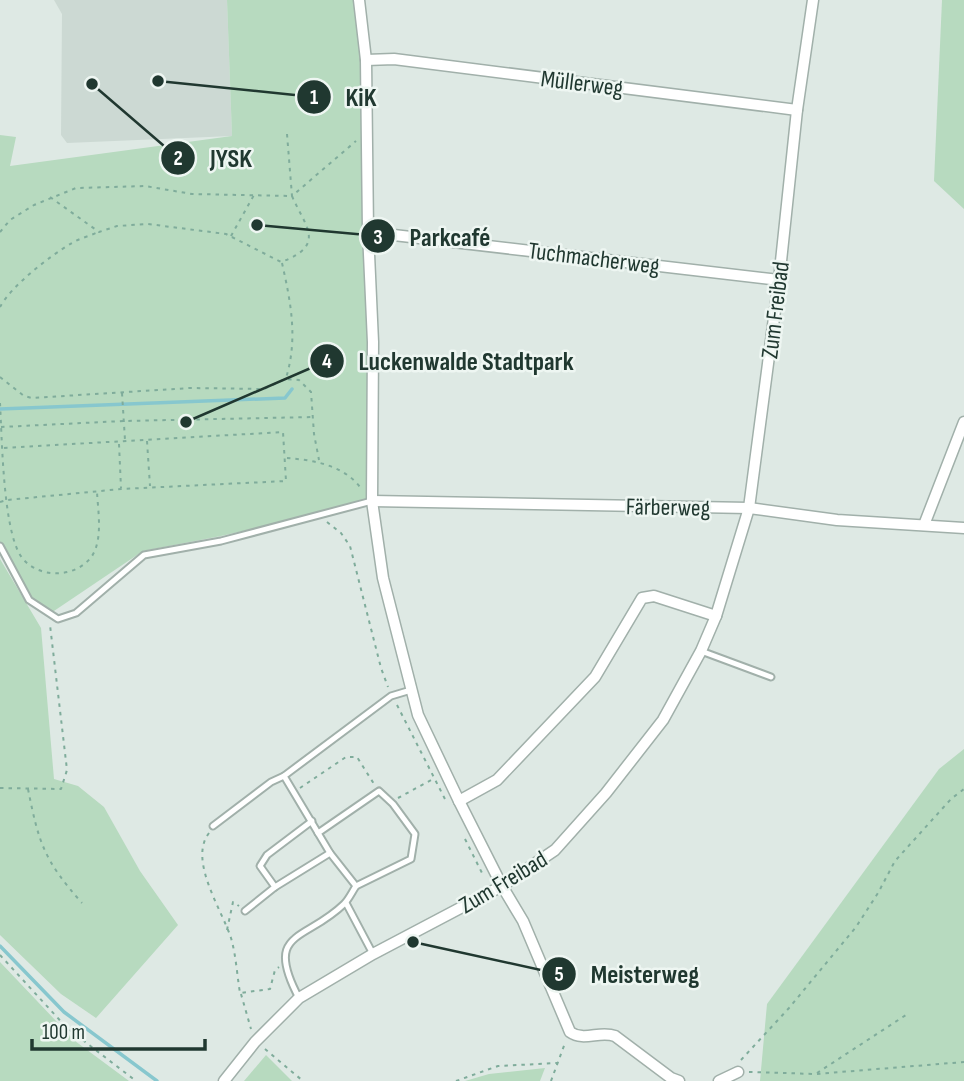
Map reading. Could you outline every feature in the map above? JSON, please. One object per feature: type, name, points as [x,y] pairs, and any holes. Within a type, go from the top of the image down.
[{"type":"street","points":[[359,0],[366,60],[368,232],[373,342],[372,501],[383,578],[418,715],[502,886],[523,922],[570,1032],[575,1036],[586,1037],[606,1032],[615,1036],[671,1078],[679,1081]]},
{"type":"street","name":"Zum Freibad","points":[[224,1081],[255,1042],[299,998],[373,954],[502,886],[555,850],[607,793],[663,720],[701,651],[716,617],[749,508],[779,280],[797,110],[813,0]]},
{"type":"street","name":"Müllerweg","points":[[366,60],[394,59],[797,110]]},
{"type":"street","name":"Tuchmacherweg","points":[[368,232],[779,280]]},
{"type":"street","points":[[924,526],[964,422]]},
{"type":"street","name":"Färberweg","points":[[372,501],[749,508],[837,520],[964,528]]},
{"type":"street","points":[[459,801],[497,780],[595,677],[642,598],[654,596],[716,617]]},
{"type":"street","points":[[719,1081],[738,1072]]},
{"type":"lane","points":[[0,546],[29,600],[48,615],[58,619],[76,613],[144,555],[221,541],[372,501]]},
{"type":"lane","points":[[701,651],[771,677]]},
{"type":"lane","points":[[213,826],[391,696],[411,690]]},
{"type":"lane","points":[[284,776],[330,853],[356,886]]},
{"type":"lane","points":[[299,998],[287,976],[285,965],[289,944],[346,903],[356,886],[411,859],[415,834],[393,804],[379,791],[318,832]]},
{"type":"lane","points":[[275,887],[261,866],[267,855],[312,821]]},
{"type":"lane","points":[[245,911],[275,887],[330,853]]},
{"type":"lane","points":[[346,903],[373,954]]},
{"type":"path","points":[[0,232],[10,220],[50,197],[76,188],[145,186],[192,194],[292,196],[366,133]]},
{"type":"path","points":[[0,307],[4,298],[72,243],[117,226],[148,224],[230,237],[281,262],[295,257],[306,245],[310,233],[292,196],[287,135]]},
{"type":"path","points":[[230,237],[254,194]]},
{"type":"path","points":[[50,197],[99,232]]},
{"type":"path","points":[[281,262],[292,321],[292,357],[285,379]]},
{"type":"path","points":[[0,377],[24,396],[32,398],[190,388],[264,389],[285,379],[299,380],[311,392],[319,460]]},
{"type":"path","points":[[122,392],[125,441]]},
{"type":"path","points":[[0,403],[7,500],[19,553],[28,565],[41,572],[58,574],[82,565],[93,555],[98,538],[97,491]]},
{"type":"path","points":[[1,427],[123,419],[314,417]]},
{"type":"path","points":[[0,502],[121,489],[286,481],[283,432],[3,448]]},
{"type":"path","points":[[147,440],[150,487]]},
{"type":"path","points":[[119,442],[121,489]]},
{"type":"path","points":[[285,458],[319,460],[356,481],[372,501]]},
{"type":"path","points":[[0,788],[61,789],[67,770],[48,615]]},
{"type":"path","points":[[295,792],[346,757],[357,757],[379,791]]},
{"type":"path","points":[[393,804],[401,795],[445,772]]},
{"type":"path","points":[[28,788],[36,830],[46,857],[58,876],[82,903]]},
{"type":"path","points":[[741,1060],[856,927],[895,861],[951,799],[964,789]]},
{"type":"path","points":[[213,826],[203,842],[204,861],[214,899],[231,938],[240,993],[255,1042],[303,1081]]},
{"type":"path","points":[[227,930],[233,902],[245,911]]},
{"type":"path","points":[[0,955],[67,1028],[136,1081]]},
{"type":"path","points":[[240,993],[270,989],[275,970],[285,965]]},
{"type":"path","points":[[816,1074],[909,1013]]},
{"type":"path","points":[[551,1081],[570,1032]]},
{"type":"path","points":[[738,1072],[816,1074],[964,1062]]},
{"type":"path","points":[[456,1081],[498,1066],[557,1063]]},
{"type":"shaded area","points":[[54,0],[227,0],[232,136],[67,143],[61,135],[62,14]]},
{"type":"green space","points":[[227,0],[359,0],[366,60],[372,501],[143,551],[48,615],[29,600],[0,547],[0,135],[16,137],[10,166],[232,136]]},
{"type":"green space","points":[[942,0],[964,0],[964,209],[934,181]]},
{"type":"green space","points":[[0,559],[41,628],[54,779],[78,786],[104,807],[140,871],[178,925],[96,1018],[61,994],[0,935]]},
{"type":"green space","points":[[964,749],[964,1081],[760,1081],[767,1004],[939,769]]},
{"type":"green space","points":[[0,962],[75,1041],[129,1081],[0,1081]]},
{"type":"green space","points":[[266,1055],[292,1081],[244,1081]]},
{"type":"green space","points":[[545,1068],[540,1081],[465,1081],[489,1074]]},
{"type":"waterway","points":[[0,409],[285,398],[292,389]]},
{"type":"waterway","points":[[0,946],[64,1012],[157,1081]]},
{"type":"place","name":"KiK","points":[[158,81]]},
{"type":"place","name":"JYSK","points":[[92,84]]},
{"type":"place","name":"Parkcafé","points":[[257,225]]},
{"type":"place","name":"Luckenwalde Stadtpark","points":[[186,422]]},
{"type":"place","name":"Meisterweg","points":[[413,942]]}]
